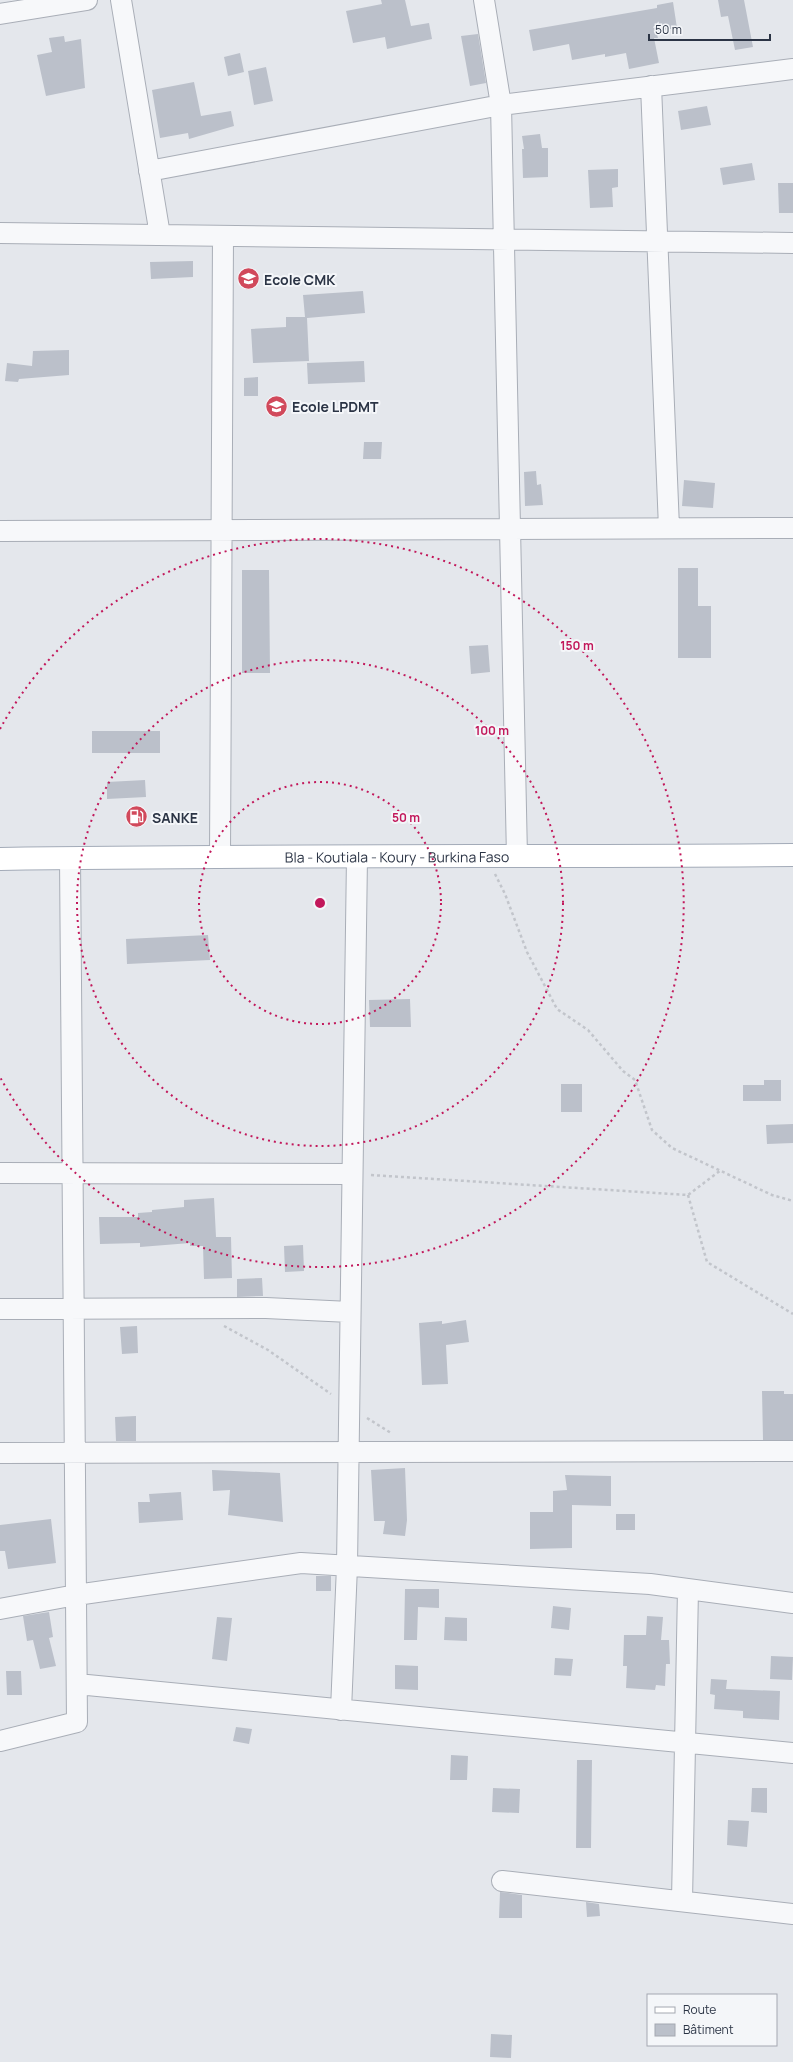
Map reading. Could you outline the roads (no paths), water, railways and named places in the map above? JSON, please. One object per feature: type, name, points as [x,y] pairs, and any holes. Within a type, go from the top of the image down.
[{"type":"main road","name":"Bla - Koutiala - Koury - Burkina Faso","points":[[0,860],[220,856],[517,857],[793,855]]},
{"type":"street","points":[[0,14],[87,0]]},
{"type":"street","points":[[121,0],[160,235]]},
{"type":"street","points":[[484,0],[501,105],[517,857]]},
{"type":"street","points":[[149,172],[501,105],[793,69]]},
{"type":"street","points":[[651,86],[669,528]]},
{"type":"street","points":[[0,233],[793,243]]},
{"type":"street","points":[[220,856],[223,236]]},
{"type":"street","points":[[0,531],[793,528]]},
{"type":"street","points":[[341,1710],[347,1566],[357,857]]},
{"type":"street","points":[[0,1741],[78,1722],[70,858]]},
{"type":"street","points":[[0,1173],[352,1174]]},
{"type":"street","points":[[0,1309],[266,1308],[350,1312]]},
{"type":"street","points":[[0,1452],[793,1451]]},
{"type":"street","points":[[0,1609],[76,1595],[301,1563],[650,1584],[793,1603]]},
{"type":"street","points":[[682,1901],[688,1589]]},
{"type":"street","points":[[77,1684],[793,1753]]},
{"type":"street","points":[[502,1881],[793,1914]]},
{"type":"place","name":"Ecole CMK","points":[[248,279]]},
{"type":"place","name":"Ecole LPDMT","points":[[277,406]]},
{"type":"place","name":"SANKE","points":[[136,817]]}]
